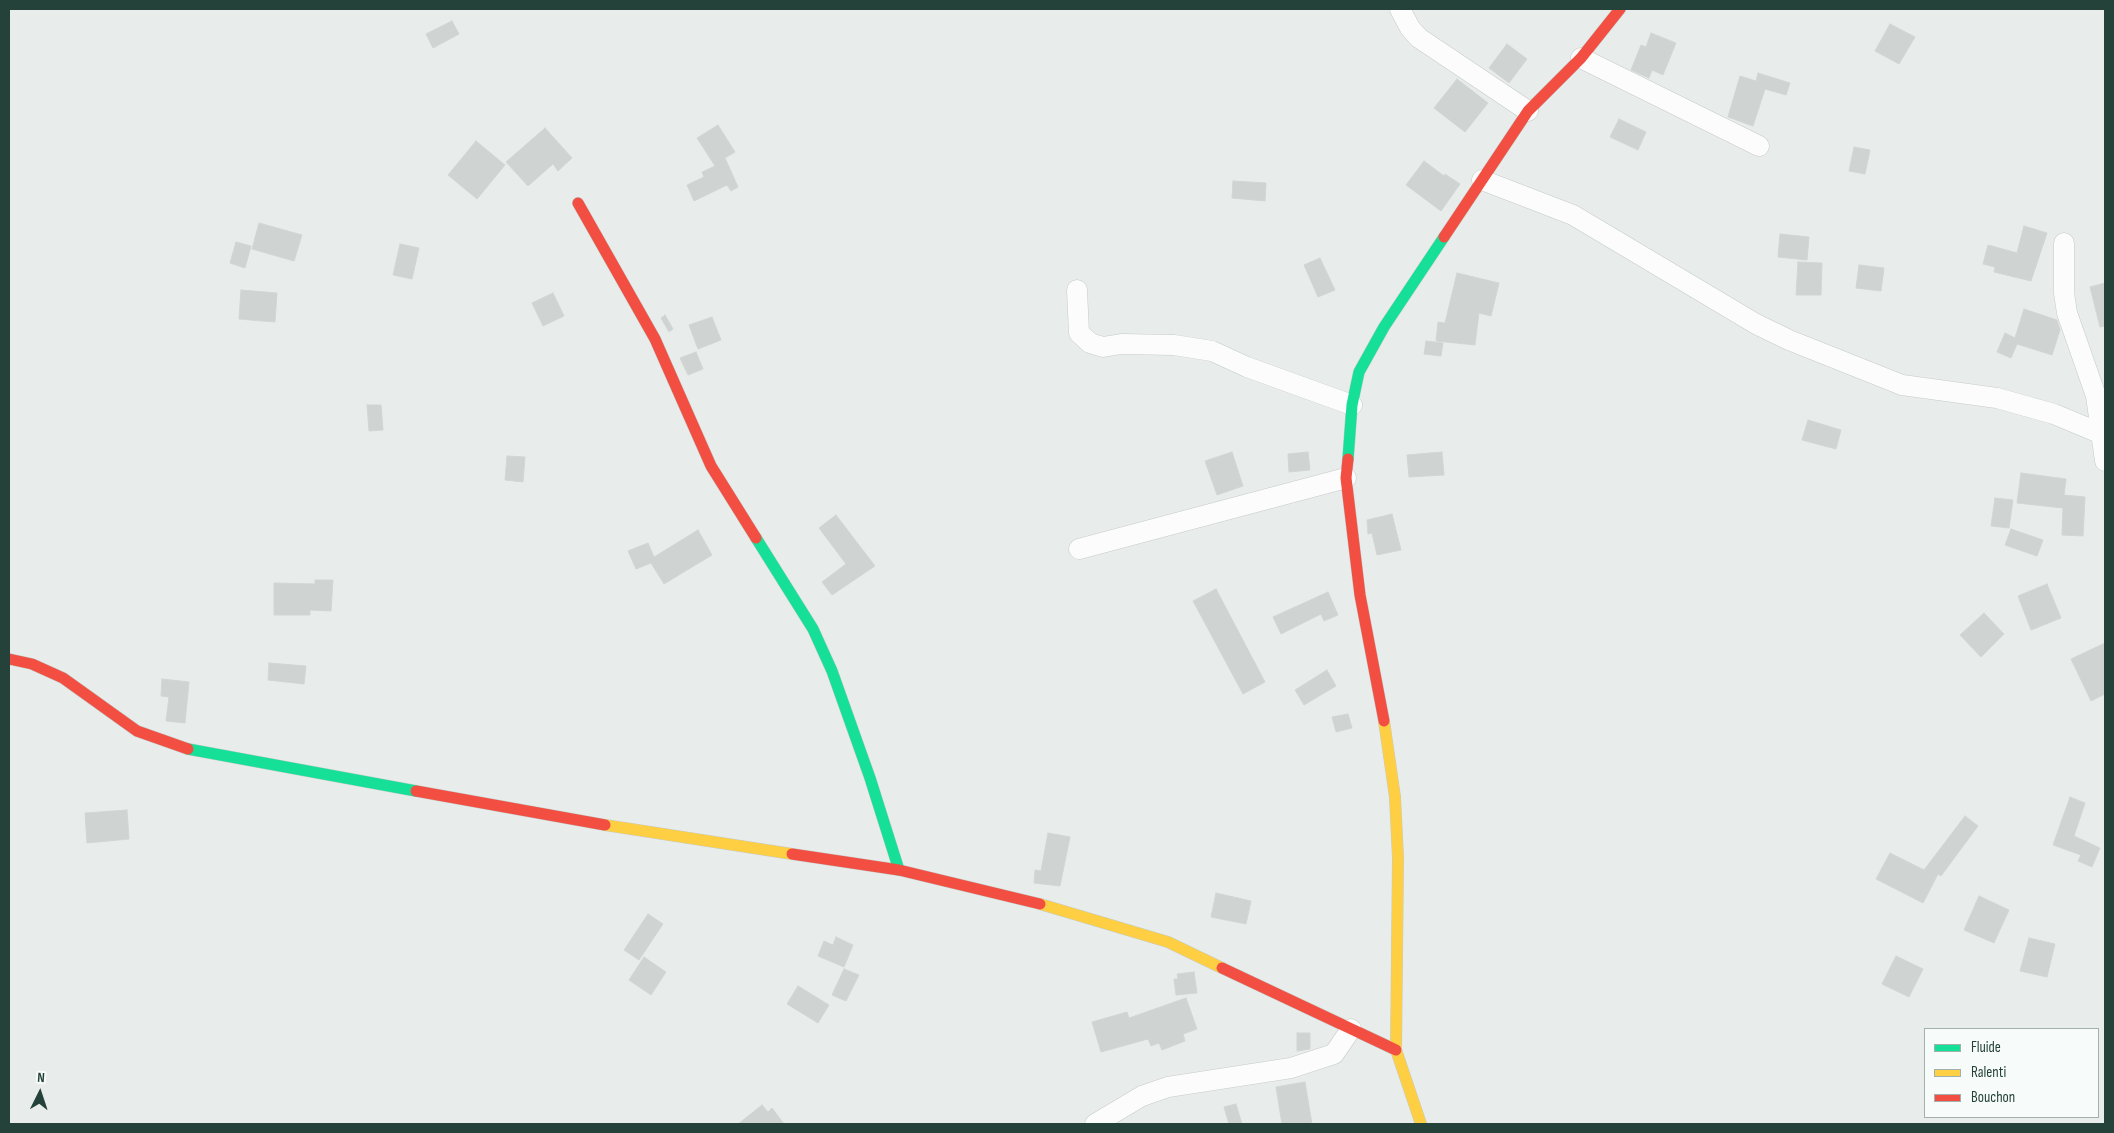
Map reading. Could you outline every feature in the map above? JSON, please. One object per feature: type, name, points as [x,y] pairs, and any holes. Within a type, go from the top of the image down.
[{"type":"street","points":[[1400,9],[1410,28],[1419,38],[1528,111]]},
{"type":"street","points":[[1421,1124],[1396,1050],[1398,858],[1395,797],[1380,695],[1360,595],[1346,478],[1352,405],[1359,372],[1384,327],[1528,111],[1581,58],[1620,9]]},
{"type":"street","points":[[1581,58],[1759,146]]},
{"type":"street","points":[[1482,180],[1573,215],[1756,324],[1789,340],[1902,385],[1997,398],[2054,414],[2102,434]]},
{"type":"street","points":[[578,203],[655,340],[711,466],[813,629],[832,671],[867,769],[899,870]]},
{"type":"street","points":[[2064,243],[2064,293],[2067,313],[2096,396],[2105,461]]},
{"type":"street","points":[[1077,290],[1079,333],[1090,343],[1103,347],[1121,344],[1174,345],[1212,351],[1247,367],[1352,405]]},
{"type":"street","points":[[1079,550],[1346,478]]},
{"type":"street","points":[[14,664],[63,678],[137,732],[180,748],[626,829],[899,870],[1063,909],[1168,942],[1396,1050]]},
{"type":"street","points":[[1096,1124],[1142,1096],[1168,1087],[1291,1068],[1327,1057],[1334,1054],[1352,1029]]},
{"type":"building","points":[[452,21],[459,34],[433,48],[426,34]]},
{"type":"building","points":[[1890,24],[1915,37],[1899,64],[1875,51]]},
{"type":"building","points":[[1651,33],[1676,43],[1663,75],[1652,70],[1649,78],[1631,70],[1641,45],[1646,47]]},
{"type":"building","points":[[1507,44],[1527,59],[1509,83],[1489,68]]},
{"type":"building","points":[[1758,73],[1790,83],[1786,95],[1765,89],[1753,126],[1728,117],[1740,76],[1756,81]]},
{"type":"building","points":[[1457,79],[1488,103],[1465,132],[1434,108]]},
{"type":"building","points":[[1619,119],[1646,132],[1638,150],[1610,137]]},
{"type":"building","points":[[718,125],[735,152],[725,158],[738,187],[731,191],[727,185],[694,201],[687,185],[704,177],[702,172],[715,166],[697,138]]},
{"type":"building","points":[[545,128],[572,158],[558,171],[553,164],[528,186],[506,162]]},
{"type":"building","points":[[476,141],[505,165],[477,199],[448,175]]},
{"type":"building","points":[[1854,147],[1870,150],[1865,174],[1849,171]]},
{"type":"building","points":[[1424,161],[1444,176],[1445,174],[1460,184],[1441,211],[1406,185]]},
{"type":"building","points":[[1233,181],[1266,183],[1265,201],[1232,198]]},
{"type":"building","points":[[259,223],[302,235],[294,261],[252,249]]},
{"type":"building","points":[[2024,226],[2047,233],[2031,281],[1994,272],[1995,267],[1983,264],[1988,245],[2017,253]]},
{"type":"building","points":[[1780,234],[1809,237],[1807,260],[1778,257]]},
{"type":"building","points":[[236,242],[251,246],[245,268],[230,263]]},
{"type":"building","points":[[400,244],[419,248],[412,279],[393,275]]},
{"type":"building","points":[[1320,258],[1335,290],[1318,297],[1304,265]]},
{"type":"building","points":[[1798,262],[1822,263],[1821,295],[1796,295]]},
{"type":"building","points":[[1859,265],[1884,268],[1881,291],[1856,288]]},
{"type":"building","points":[[1457,273],[1499,283],[1491,316],[1479,313],[1475,345],[1436,341],[1438,322],[1445,323]]},
{"type":"building","points":[[2105,283],[2105,326],[2100,327],[2090,287]]},
{"type":"building","points":[[241,290],[277,293],[275,322],[239,319]]},
{"type":"building","points":[[553,293],[564,316],[543,326],[532,303]]},
{"type":"building","points":[[2024,309],[2057,320],[2060,330],[2052,355],[2017,344],[2011,358],[1997,352],[2005,333],[2015,338]]},
{"type":"building","points":[[665,315],[673,329],[669,332],[661,318]]},
{"type":"building","points":[[712,317],[721,340],[698,349],[689,325]]},
{"type":"building","points":[[1426,341],[1443,343],[1441,356],[1424,354]]},
{"type":"building","points":[[696,352],[703,369],[688,375],[680,358]]},
{"type":"building","points":[[367,405],[381,405],[383,430],[369,431]]},
{"type":"building","points":[[1808,420],[1841,430],[1836,449],[1802,440]]},
{"type":"building","points":[[1232,452],[1243,486],[1217,495],[1205,461]]},
{"type":"building","points":[[1308,452],[1310,470],[1289,472],[1288,454]]},
{"type":"building","points":[[1442,452],[1444,475],[1409,477],[1407,455]]},
{"type":"building","points":[[507,456],[525,457],[523,482],[505,480]]},
{"type":"building","points":[[2021,473],[2066,479],[2064,495],[2085,497],[2083,536],[2062,535],[2063,508],[2017,503]]},
{"type":"building","points":[[1995,498],[2013,500],[2009,528],[1991,526]]},
{"type":"building","points":[[1392,514],[1401,550],[1377,555],[1372,533],[1368,534],[1367,520]]},
{"type":"building","points":[[836,515],[875,566],[832,595],[822,582],[846,564],[819,528]]},
{"type":"building","points":[[2011,529],[2043,540],[2037,556],[2005,545]]},
{"type":"building","points":[[698,530],[712,555],[664,584],[651,563],[636,569],[628,551],[648,543],[654,557]]},
{"type":"building","points":[[315,580],[333,580],[331,611],[310,610],[310,615],[274,615],[274,583],[315,584]]},
{"type":"building","points":[[2047,584],[2061,618],[2031,630],[2018,596]]},
{"type":"building","points":[[1216,589],[1265,682],[1243,694],[1193,601]]},
{"type":"building","points":[[1328,592],[1338,615],[1324,621],[1321,614],[1281,634],[1273,617]]},
{"type":"building","points":[[1984,613],[2004,634],[1981,657],[1960,635]]},
{"type":"building","points":[[2105,643],[2105,694],[2091,701],[2071,659]]},
{"type":"building","points":[[269,663],[306,666],[304,684],[268,680]]},
{"type":"building","points":[[1327,670],[1336,686],[1304,705],[1295,690]]},
{"type":"building","points":[[162,679],[189,682],[185,723],[166,721],[169,697],[161,696]]},
{"type":"building","points":[[1348,714],[1352,728],[1336,732],[1332,717]]},
{"type":"building","points":[[2070,797],[2085,803],[2074,836],[2100,848],[2092,867],[2078,861],[2081,855],[2053,845]]},
{"type":"building","points":[[127,810],[129,839],[87,843],[85,813]]},
{"type":"building","points":[[1965,816],[1978,826],[1941,876],[1938,874],[1923,903],[1876,879],[1890,853],[1924,870]]},
{"type":"building","points":[[1048,833],[1070,837],[1060,886],[1034,883],[1035,870],[1041,871]]},
{"type":"building","points":[[1216,893],[1251,901],[1246,924],[1211,917]]},
{"type":"building","points":[[1979,896],[2009,910],[1994,943],[1964,930]]},
{"type":"building","points":[[648,914],[663,924],[639,960],[624,950]]},
{"type":"building","points":[[836,937],[853,945],[844,967],[818,956],[824,941],[833,945]]},
{"type":"building","points":[[2029,938],[2055,944],[2047,977],[2020,971]]},
{"type":"building","points":[[1896,956],[1923,969],[1909,997],[1882,984]]},
{"type":"building","points":[[644,957],[666,972],[651,995],[629,980]]},
{"type":"building","points":[[844,969],[859,975],[846,1001],[832,995]]},
{"type":"building","points":[[1194,972],[1197,993],[1176,995],[1174,979],[1178,979],[1177,974]]},
{"type":"building","points":[[798,986],[829,1005],[818,1023],[787,1004]]},
{"type":"building","points":[[1186,998],[1197,1029],[1183,1034],[1185,1041],[1162,1050],[1159,1043],[1151,1046],[1148,1039],[1101,1052],[1092,1022],[1127,1012],[1129,1018]]},
{"type":"building","points":[[1297,1033],[1310,1033],[1310,1049],[1297,1051]]},
{"type":"building","points":[[1305,1082],[1312,1124],[1282,1124],[1276,1087]]},
{"type":"building","points":[[1236,1104],[1242,1124],[1229,1124],[1224,1107]]},
{"type":"building","points":[[762,1105],[768,1112],[772,1108],[784,1124],[738,1124]]},
{"type":"traffic: fast","points":[[1348,459],[1352,405],[1359,372],[1384,327],[1444,237]]},
{"type":"traffic: fast","points":[[756,538],[813,629],[832,671],[870,778],[899,870]]},
{"type":"traffic: fast","points":[[188,749],[416,791]]},
{"type":"traffic: slow","points":[[1384,721],[1395,797],[1398,858],[1396,1050],[1421,1124]]},
{"type":"traffic: slow","points":[[605,825],[792,854]]},
{"type":"traffic: slow","points":[[1040,904],[1168,942],[1222,968]]},
{"type":"traffic: jam","points":[[1444,237],[1528,111],[1581,58],[1620,9]]},
{"type":"traffic: jam","points":[[578,203],[655,339],[711,466],[756,538]]},
{"type":"traffic: jam","points":[[1348,459],[1346,478],[1360,595],[1384,721]]},
{"type":"traffic: jam","points":[[9,659],[32,664],[63,678],[137,731],[188,749]]},
{"type":"traffic: jam","points":[[416,791],[605,825]]},
{"type":"traffic: jam","points":[[792,854],[899,870],[1040,904]]},
{"type":"traffic: jam","points":[[1222,968],[1396,1050]]}]
